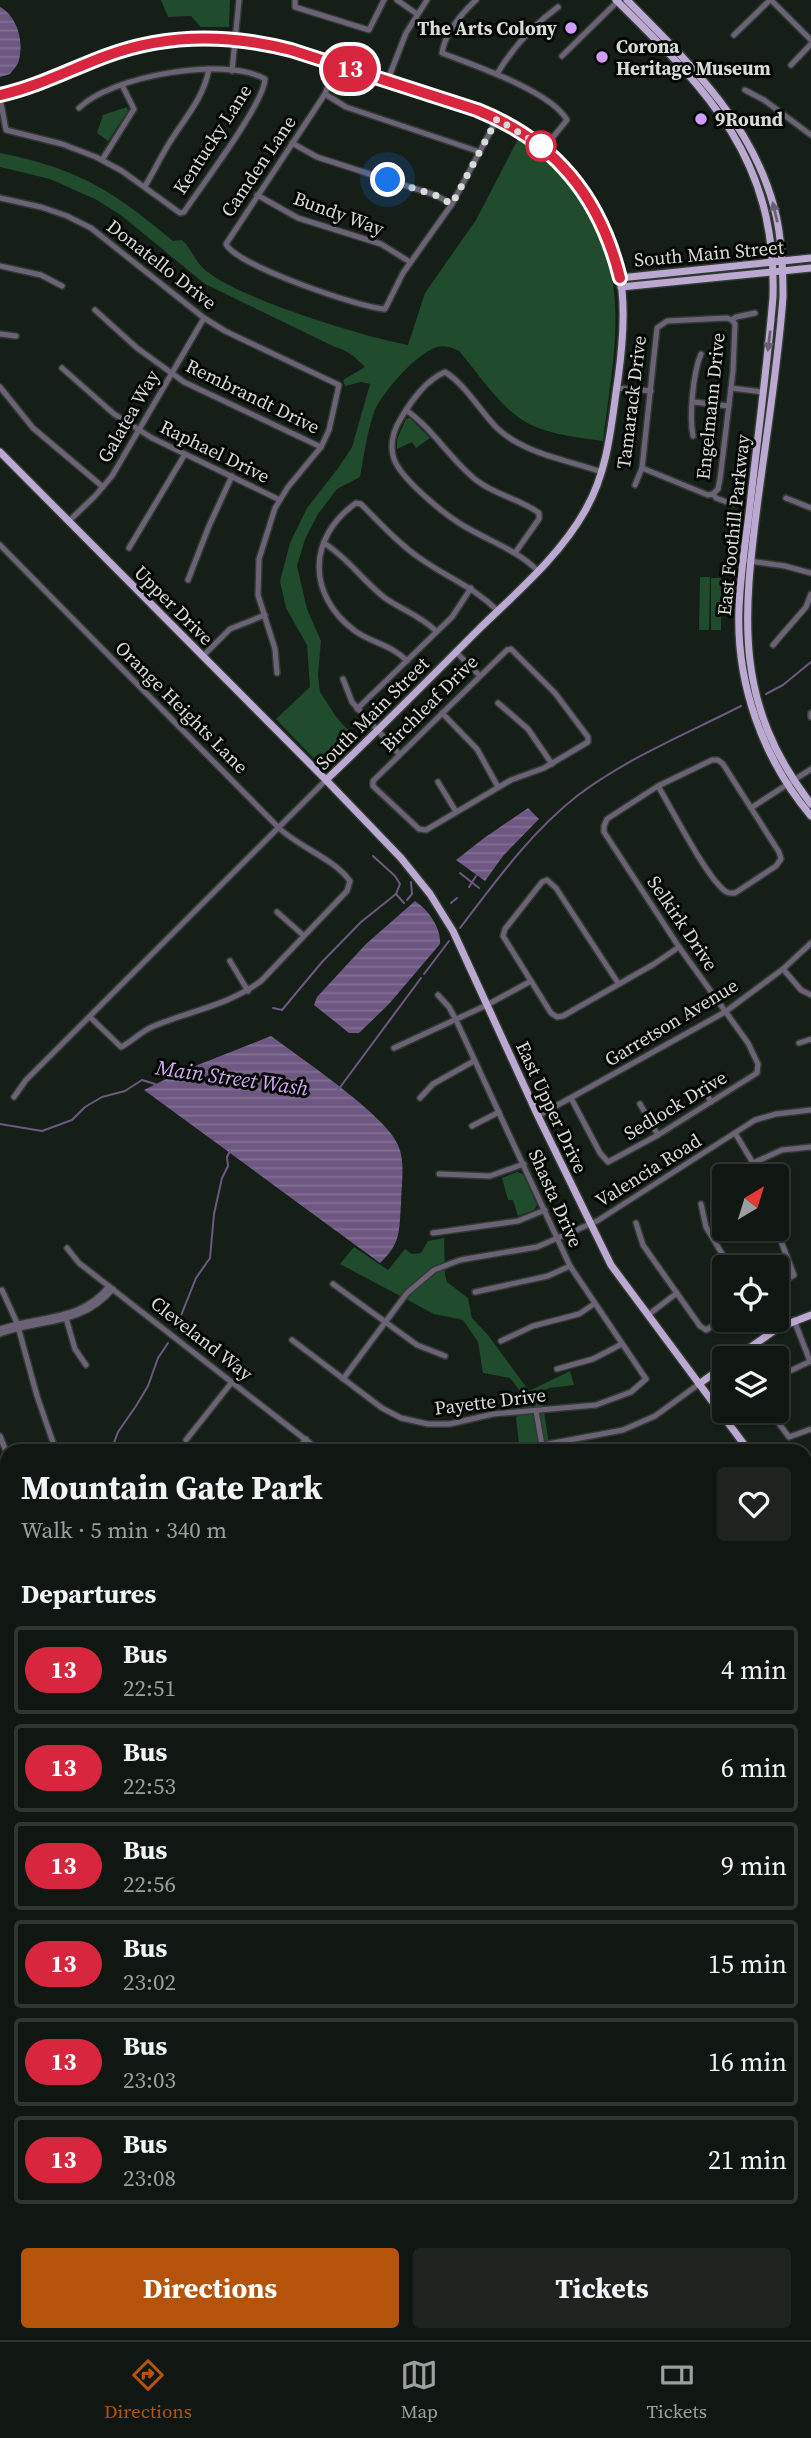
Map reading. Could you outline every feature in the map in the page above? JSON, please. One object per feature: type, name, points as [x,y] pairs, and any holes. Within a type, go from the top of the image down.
[{"type":"main road","points":[[618,0],[698,85],[730,127],[755,178],[778,263]]},
{"type":"main road","points":[[627,0],[704,80],[737,124],[763,174],[772,200],[779,232],[778,263]]},
{"type":"main road","points":[[0,96],[23,90],[108,55],[148,43],[194,37],[236,38],[277,46],[477,110],[544,148],[557,159],[588,199],[608,238],[620,278]]},
{"type":"main road","name":"South Main Street","points":[[326,780],[538,571],[575,527],[595,492],[608,448],[623,320],[620,278],[811,258]]},
{"type":"main road","name":"East Foothill Parkway","points":[[778,263],[783,272],[781,323],[765,447],[738,613],[743,671],[748,696],[762,737],[811,816]]},
{"type":"main road","name":"East Foothill Parkway","points":[[747,560],[774,273],[778,263]]},
{"type":"main road","name":"South Main Street","points":[[621,287],[811,268]]},
{"type":"main road","points":[[675,282],[681,278],[692,277],[694,270]]},
{"type":"main road","points":[[763,391],[767,393],[765,447]]},
{"type":"main road","name":"Upper Drive","points":[[0,452],[326,780]]},
{"type":"main road","name":"East Upper Drive","points":[[326,780],[401,858],[430,894],[453,931],[538,1116],[611,1265],[744,1444]]},
{"type":"main road","name":"East Foothill Parkway","points":[[791,782],[811,804]]},
{"type":"main road","points":[[752,1346],[778,1328],[811,1314]]},
{"type":"main road","points":[[699,1384],[712,1375]]},
{"type":"street","points":[[79,108],[88,99],[163,73],[209,69],[232,71],[239,0]]},
{"type":"street","points":[[295,0],[295,7],[369,30],[384,0]]},
{"type":"street","points":[[397,0],[417,14]]},
{"type":"street","points":[[387,82],[402,42],[428,0]]},
{"type":"street","points":[[476,0],[457,21],[443,44],[442,53],[523,86],[563,111],[567,120],[544,148]]},
{"type":"street","points":[[562,56],[618,0]]},
{"type":"street","points":[[734,35],[770,0],[811,42],[791,65]]},
{"type":"street","points":[[497,74],[517,43],[540,20],[558,7]]},
{"type":"street","name":"Camden Lane","points":[[337,65],[325,94],[228,239],[227,247],[252,265],[277,276],[385,309],[410,262]]},
{"type":"street","points":[[0,96],[6,130],[62,144],[102,160],[145,186],[163,153],[199,99],[207,82],[209,69]]},
{"type":"street","name":"Kentucky Lane","points":[[145,186],[180,213],[184,212],[255,107],[265,86],[265,79],[260,75],[232,71]]},
{"type":"street","points":[[102,160],[134,109],[122,85]]},
{"type":"street","points":[[745,90],[765,100],[811,135]]},
{"type":"street","points":[[325,94],[346,107],[480,152]]},
{"type":"street","points":[[410,262],[452,204],[497,119]]},
{"type":"street","points":[[292,143],[317,157],[435,195],[452,204]]},
{"type":"street","name":"Bundy Way","points":[[257,195],[298,218],[381,244],[410,262]]},
{"type":"street","name":"Donatello Drive","points":[[0,198],[41,207],[91,228],[204,318],[225,331],[339,385],[321,447]]},
{"type":"street","points":[[0,266],[41,275],[62,286]]},
{"type":"street","name":"Rembrandt Drive","points":[[95,310],[136,348],[171,374],[321,447]]},
{"type":"street","points":[[732,320],[755,313]]},
{"type":"street","name":"Galatea Way","points":[[69,521],[112,475],[204,318]]},
{"type":"street","name":"Tamarack Drive","points":[[635,485],[642,468],[656,333],[660,324],[698,319],[732,320]]},
{"type":"street","name":"Engelmann Drive","points":[[713,494],[718,489],[720,479],[731,388],[735,324],[732,320]]},
{"type":"street","points":[[0,334],[16,336]]},
{"type":"street","points":[[693,436],[691,424],[696,367],[701,354]]},
{"type":"street","name":"Raphael Drive","points":[[62,368],[114,414],[138,429],[280,500]]},
{"type":"street","points":[[538,571],[515,552],[464,527],[440,510],[398,468],[391,446],[396,428],[406,410],[425,386],[445,372],[510,439],[603,472]]},
{"type":"street","points":[[0,387],[33,428],[103,487]]},
{"type":"street","points":[[616,388],[651,391]]},
{"type":"street","points":[[731,388],[763,391]]},
{"type":"street","points":[[694,402],[729,406]]},
{"type":"street","points":[[406,410],[423,423],[459,465],[477,481],[539,513],[539,519],[515,552]]},
{"type":"street","points":[[277,673],[275,649],[258,595],[259,559],[265,534],[280,500],[321,447]]},
{"type":"street","points":[[129,548],[185,454]]},
{"type":"street","points":[[642,468],[708,495],[713,494],[716,499],[732,504]]},
{"type":"street","points":[[188,580],[232,476]]},
{"type":"street","points":[[786,498],[811,508]]},
{"type":"street","points":[[407,661],[398,652],[356,632],[328,603],[319,580],[319,556],[337,517],[359,502],[421,559],[482,595],[498,611]]},
{"type":"street","points":[[324,543],[338,552],[382,596],[419,616],[436,631]]},
{"type":"street","name":"Orange Heights Lane","points":[[0,545],[280,828],[296,843],[343,872],[350,881],[347,891],[303,935]]},
{"type":"street","points":[[747,560],[811,573]]},
{"type":"street","points":[[357,709],[452,617],[471,588]]},
{"type":"street","points":[[773,645],[806,607],[811,594]]},
{"type":"street","points":[[202,656],[230,629],[265,615]]},
{"type":"street","name":"Birchleaf Drive","points":[[456,810],[423,831],[372,783],[507,650],[511,649],[566,706],[588,737],[588,742],[552,764]]},
{"type":"street","points":[[456,652],[479,675]]},
{"type":"street","points":[[343,679],[348,695],[357,709],[400,754]]},
{"type":"street","points":[[438,782],[456,810],[523,774],[552,764],[528,729],[498,702]]},
{"type":"street","points":[[442,713],[477,749],[498,787]]},
{"type":"street","points":[[712,760],[718,760],[781,859],[776,866],[735,893],[729,893],[708,869],[658,786],[712,760]]},
{"type":"street","points":[[751,808],[811,769]]},
{"type":"street","name":"South Main Street","points":[[14,1097],[26,1080],[326,780]]},
{"type":"street","name":"Selkirk Drive","points":[[658,786],[607,819],[604,832],[679,947],[748,1043],[758,1065],[757,1073]]},
{"type":"street","points":[[618,983],[556,888],[547,880],[537,885],[505,929],[503,936],[556,1017],[563,1016],[679,947]]},
{"type":"street","points":[[90,1017],[121,1047],[153,1026],[248,991],[261,981],[303,935],[277,912]]},
{"type":"street","name":"Garretson Avenue","points":[[538,1116],[725,1012],[783,969],[811,943]]},
{"type":"street","points":[[230,961],[248,991]]},
{"type":"street","points":[[783,969],[802,990],[811,995]]},
{"type":"street","points":[[394,1048],[487,1005],[531,981]]},
{"type":"street","name":"Shasta Drive","points":[[438,995],[456,1020],[570,1266],[646,1379]]},
{"type":"street","points":[[799,1043],[811,1039]]},
{"type":"street","points":[[420,1098],[433,1084],[474,1061]]},
{"type":"street","name":"Sedlock Drive","points":[[571,1098],[600,1153],[608,1162],[658,1135],[757,1073]]},
{"type":"street","points":[[704,1089],[711,1102]]},
{"type":"street","points":[[640,1104],[658,1135]]},
{"type":"street","name":"Valencia Road","points":[[343,1379],[416,1284],[434,1270],[460,1260],[521,1251],[557,1238],[612,1213],[755,1120],[776,1114],[811,1110]]},
{"type":"street","points":[[472,1126],[499,1112]]},
{"type":"street","points":[[735,1133],[753,1163],[782,1150],[811,1147]]},
{"type":"street","points":[[439,1174],[490,1176],[524,1164]]},
{"type":"street","points":[[701,1204],[706,1227],[723,1255]]},
{"type":"street","points":[[433,1233],[518,1221],[545,1210]]},
{"type":"street","points":[[636,1223],[643,1244],[700,1326],[706,1330],[712,1326]]},
{"type":"street","name":"Cleveland Way","points":[[67,1248],[79,1263],[312,1444]]},
{"type":"street","points":[[789,1262],[794,1275],[789,1278]]},
{"type":"street","points":[[475,1292],[548,1276],[570,1266]]},
{"type":"street","points":[[333,1284],[417,1345],[445,1356]]},
{"type":"street","points":[[0,1329],[65,1317],[89,1306],[111,1288]]},
{"type":"street","points":[[2,1290],[18,1325],[37,1396],[54,1444]]},
{"type":"street","points":[[648,1315],[677,1293]]},
{"type":"street","points":[[501,1342],[533,1326],[579,1314],[594,1304]]},
{"type":"street","points":[[65,1317],[75,1349],[86,1365]]},
{"type":"street","points":[[789,1371],[811,1361],[794,1320]]},
{"type":"street","points":[[0,1334],[18,1325]]},
{"type":"street","name":"Payette Drive","points":[[292,1340],[382,1408],[401,1418],[428,1424],[450,1424],[493,1414],[596,1405],[613,1401],[631,1392],[646,1379]]},
{"type":"street","points":[[557,1369],[593,1359],[622,1344]]},
{"type":"street","points":[[186,1440],[232,1382]]},
{"type":"street","points":[[560,1444],[623,1430],[655,1416],[699,1384]]},
{"type":"street","points":[[536,1411],[541,1444]]},
{"type":"street","points":[[779,1423],[789,1437],[811,1429]]},
{"type":"street","points":[[302,1444],[306,1439]]},
{"type":"green space","points":[[161,0],[230,0],[229,27],[201,27],[191,16],[168,17]]},
{"type":"green space","points":[[127,107],[128,111],[108,141],[97,133],[103,115]]},
{"type":"green space","points":[[518,139],[543,156],[570,186],[594,224],[606,254],[613,283],[615,344],[603,441],[559,434],[527,423],[502,403],[459,351],[449,347],[441,346],[421,356],[392,385],[374,412],[360,477],[337,489],[318,514],[305,539],[297,566],[307,609],[321,641],[318,675],[320,692],[337,718],[357,740],[324,769],[276,719],[310,687],[307,645],[286,608],[280,581],[290,543],[307,508],[352,447],[370,384],[361,382],[345,386],[343,380],[365,367],[344,350],[205,284],[122,216],[97,200],[50,179],[0,167],[0,153],[52,166],[93,184],[131,208],[173,241],[182,240],[201,266],[216,278],[239,290],[298,314],[361,334],[408,345],[425,293],[476,220]]},
{"type":"green space","points":[[410,418],[430,438],[416,448],[412,442],[397,449],[397,439],[406,419]]},
{"type":"green space","points":[[700,577],[710,577],[709,630],[699,630]]},
{"type":"green space","points":[[711,578],[721,578],[721,630],[711,630]]},
{"type":"green space","points":[[517,1172],[523,1174],[537,1205],[534,1210],[518,1216],[513,1200],[508,1200],[502,1178]]},
{"type":"green space","points":[[444,1238],[447,1282],[468,1298],[472,1318],[488,1335],[529,1391],[570,1371],[574,1385],[549,1388],[541,1392],[549,1444],[518,1444],[516,1418],[528,1401],[510,1378],[483,1373],[478,1342],[463,1320],[434,1314],[340,1264],[354,1247],[388,1270],[405,1249],[412,1254],[421,1253],[428,1241]]},
{"type":"water","points":[[0,7],[15,23],[21,45],[17,66],[10,74],[0,77]]},
{"type":"water","points":[[528,808],[539,819],[503,856],[485,881],[456,860],[484,838]]},
{"type":"water","points":[[415,901],[433,920],[440,944],[389,1004],[359,1033],[349,1033],[314,1005],[317,997],[366,944]]},
{"type":"water","points":[[271,1036],[360,1103],[391,1133],[398,1145],[402,1167],[399,1230],[392,1250],[380,1263],[144,1090],[180,1072]]},
{"type":"waterway","points":[[766,694],[783,685],[811,662]]},
{"type":"waterway","points":[[460,928],[529,842],[577,796],[636,758],[741,706]]},
{"type":"waterway","points":[[373,856],[395,876],[400,884],[396,894],[404,903]]},
{"type":"waterway","points":[[460,873],[479,888]]},
{"type":"waterway","points":[[469,887],[476,876]]},
{"type":"waterway","points":[[407,900],[412,894],[411,882]]},
{"type":"waterway","points":[[273,1008],[282,1010],[322,962],[361,922],[396,894]]},
{"type":"waterway","points":[[451,903],[457,898]]},
{"type":"waterway","points":[[424,974],[449,941]]},
{"type":"waterway","points":[[338,1090],[421,978]]},
{"type":"waterway","name":"Main Street Wash","points":[[0,1124],[42,1131],[72,1120],[85,1107],[102,1097],[125,1091],[142,1080],[155,1084]]},
{"type":"waterway","points":[[176,1328],[196,1278],[210,1258],[214,1214],[230,1151]]},
{"type":"waterway","points":[[114,1444],[118,1432],[148,1386],[158,1358],[168,1343]]},
{"type":"bus line","name":"13","points":[[0,95],[23,90],[130,47],[172,39],[236,38],[291,50],[477,110],[544,148],[557,159],[588,199],[608,238],[620,278]]},
{"type":"place","name":"The Arts Colony","points":[[571,28]]},
{"type":"place","name":"Corona Heritage Museum","points":[[602,57]]},
{"type":"place","name":"9Round","points":[[701,119]]},
{"type":"route","points":[[388,180],[435,195],[452,204],[497,119],[544,148],[541,146]]}]
